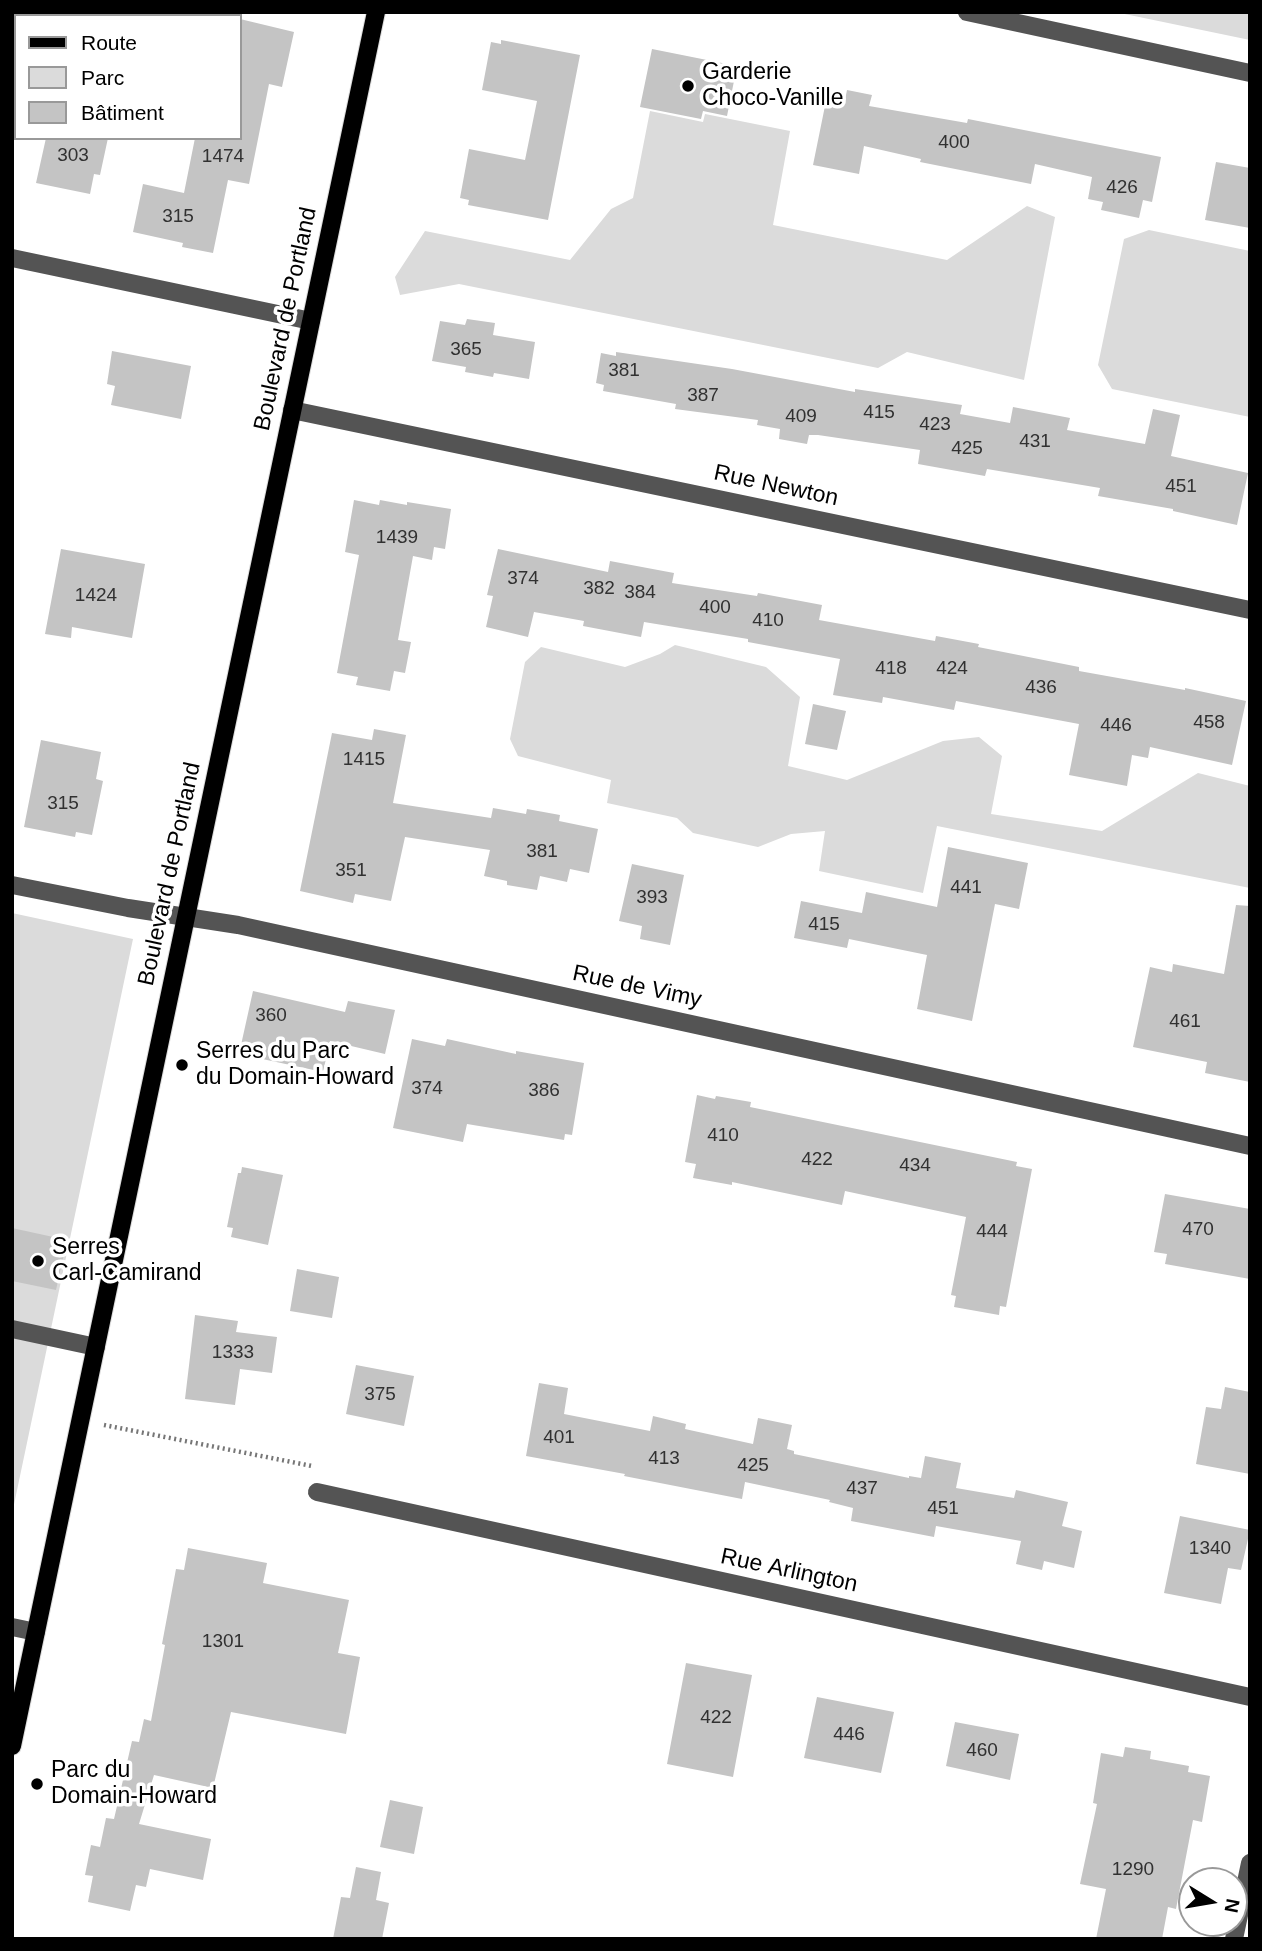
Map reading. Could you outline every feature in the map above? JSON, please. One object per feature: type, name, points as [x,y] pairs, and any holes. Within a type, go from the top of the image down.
[{"type":"main road","name":"Boulevard de Portland","points":[[12,1746],[376,12]]},
{"type":"street","points":[[967,12],[1250,73]]},
{"type":"street","points":[[12,258],[311,321]]},
{"type":"street","name":"Rue Newton","points":[[292,410],[1250,610]]},
{"type":"street","name":"Rue de Vimy","points":[[12,885],[128,908],[239,925],[1250,1146]]},
{"type":"street","points":[[12,1329],[96,1347]]},
{"type":"street","name":"Rue Arlington","points":[[317,1492],[1250,1697]]},
{"type":"street","points":[[12,1627],[36,1632]]},
{"type":"street","points":[[1234,1939],[1250,1863]]},
{"type":"path","points":[[80,1419],[320,1468],[317,1492]]},
{"type":"green space","points":[[1115,12],[1250,12],[1250,40]]},
{"type":"green space","points":[[650,111],[703,122],[705,114],[790,131],[773,225],[947,260],[1027,206],[1055,217],[1024,380],[907,352],[878,368],[459,284],[400,295],[395,277],[425,231],[570,260],[611,209],[633,198]]},
{"type":"green space","points":[[1149,230],[1250,251],[1250,417],[1112,389],[1098,365],[1124,239]]},
{"type":"green space","points":[[675,645],[766,667],[800,697],[788,766],[847,780],[943,741],[979,737],[1002,756],[991,814],[1102,831],[1198,773],[1250,786],[1250,888],[937,826],[923,893],[819,871],[825,831],[791,834],[758,847],[693,833],[677,818],[607,803],[611,780],[518,756],[510,739],[525,662],[541,647],[625,667],[660,654]]},
{"type":"green space","points":[[12,913],[133,939],[12,1514]]},
{"type":"building","points":[[242,19],[294,32],[282,87],[269,84],[249,184],[228,180],[213,253],[133,232],[143,184],[184,193],[195,140],[242,140]]},
{"type":"building","points":[[501,40],[580,55],[548,220],[468,205],[469,200],[460,198],[469,149],[525,160],[537,101],[482,90],[491,42],[501,44]]},
{"type":"building","name":"Garderie Choco-Vanille","points":[[652,49],[737,66],[727,116],[703,111],[701,119],[640,107]]},
{"type":"building","points":[[847,90],[872,95],[869,106],[967,123],[968,119],[1161,157],[1152,202],[1143,200],[1139,218],[1101,210],[1103,202],[1088,199],[1092,177],[1035,164],[1031,184],[920,162],[921,159],[864,146],[859,174],[813,165],[827,96],[845,100]]},
{"type":"building","points":[[46,140],[108,140],[100,175],[94,174],[90,194],[36,183]]},
{"type":"building","points":[[1216,162],[1250,168],[1250,228],[1205,220]]},
{"type":"building","points":[[467,319],[495,323],[493,335],[535,342],[529,379],[494,373],[493,377],[465,372],[466,367],[432,361],[440,321],[465,325]]},
{"type":"building","points":[[112,351],[191,366],[181,419],[111,405],[115,386],[107,384]]},
{"type":"building","points":[[616,352],[732,369],[855,392],[855,389],[962,405],[960,414],[1010,423],[1013,407],[1070,418],[1067,430],[1145,444],[1153,409],[1180,415],[1171,456],[1248,473],[1237,525],[1173,509],[1098,496],[1100,488],[987,469],[985,476],[918,464],[920,450],[818,435],[809,435],[807,444],[779,439],[780,429],[757,425],[758,420],[675,409],[676,404],[603,391],[604,385],[596,383],[601,353],[616,356]]},
{"type":"building","points":[[354,500],[379,505],[380,500],[407,505],[407,502],[451,509],[445,549],[434,547],[432,560],[413,556],[398,640],[411,642],[405,673],[394,671],[390,691],[356,685],[358,677],[337,673],[359,555],[345,552]]},
{"type":"building","points":[[61,549],[145,564],[132,638],[72,627],[71,638],[45,634]]},
{"type":"building","points":[[498,549],[608,572],[610,561],[674,573],[672,583],[757,596],[758,593],[822,605],[819,620],[935,641],[936,636],[979,644],[978,647],[1079,667],[1079,671],[1246,701],[1232,765],[1150,747],[1148,758],[1132,755],[1127,786],[1069,775],[1079,724],[956,701],[954,710],[883,697],[882,703],[833,695],[840,659],[748,642],[748,639],[644,622],[641,637],[583,626],[584,621],[534,612],[528,637],[486,627],[493,596],[487,595]]},
{"type":"building","points":[[813,704],[846,711],[837,750],[805,744]]},
{"type":"building","points":[[374,729],[406,735],[393,803],[491,818],[493,808],[526,814],[527,809],[560,815],[559,821],[598,829],[589,873],[570,869],[567,882],[540,876],[537,890],[507,885],[507,881],[484,876],[490,850],[405,837],[391,901],[355,894],[353,903],[300,891],[332,733],[372,740]]},
{"type":"building","points":[[41,740],[101,752],[96,779],[103,781],[92,835],[76,832],[75,837],[24,827]]},
{"type":"building","points":[[948,847],[1028,863],[1019,909],[995,904],[972,1021],[917,1009],[927,955],[849,939],[847,948],[794,938],[801,901],[862,913],[866,892],[937,907]]},
{"type":"building","points":[[632,864],[684,875],[670,945],[640,939],[642,926],[619,921]]},
{"type":"building","points":[[1236,905],[1250,906],[1250,1082],[1205,1073],[1207,1062],[1133,1047],[1150,967],[1172,972],[1173,964],[1224,974]]},
{"type":"building","points":[[253,991],[345,1012],[348,1001],[395,1010],[385,1054],[330,1041],[323,1072],[239,1054]]},
{"type":"building","points":[[412,1039],[445,1046],[447,1039],[516,1054],[516,1051],[584,1063],[572,1135],[565,1134],[564,1140],[467,1124],[463,1142],[393,1128]]},
{"type":"building","points":[[697,1095],[751,1102],[750,1107],[1017,1162],[1016,1166],[1032,1169],[1006,1307],[1000,1306],[999,1315],[954,1307],[956,1296],[951,1295],[966,1217],[845,1191],[842,1205],[732,1182],[732,1185],[693,1178],[696,1164],[685,1162]]},
{"type":"building","points":[[242,1167],[283,1175],[268,1245],[231,1237],[233,1228],[227,1227],[238,1173],[241,1173]]},
{"type":"building","points":[[1165,1194],[1250,1209],[1250,1279],[1165,1264],[1167,1254],[1154,1252]]},
{"type":"building","name":"Serres Carl-Camirand","points":[[12,1228],[67,1240],[56,1290],[12,1281]]},
{"type":"building","points":[[297,1269],[339,1277],[332,1318],[290,1311]]},
{"type":"building","points":[[195,1315],[238,1321],[236,1332],[277,1337],[272,1373],[240,1369],[235,1405],[185,1399]]},
{"type":"building","points":[[356,1365],[414,1376],[404,1426],[346,1414]]},
{"type":"building","points":[[539,1383],[568,1388],[564,1414],[650,1431],[653,1416],[686,1424],[685,1429],[753,1444],[758,1418],[792,1425],[787,1449],[794,1451],[794,1454],[909,1478],[921,1478],[925,1456],[961,1463],[956,1488],[1014,1498],[1016,1490],[1068,1502],[1062,1526],[1082,1531],[1074,1568],[1044,1561],[1042,1570],[1016,1564],[1021,1541],[936,1526],[934,1537],[851,1521],[853,1508],[829,1502],[830,1500],[745,1482],[742,1499],[526,1456]]},
{"type":"building","points":[[1225,1387],[1250,1392],[1250,1474],[1196,1464],[1206,1407],[1221,1409]]},
{"type":"building","points":[[1180,1516],[1250,1530],[1241,1570],[1228,1568],[1221,1604],[1164,1593]]},
{"type":"building","points":[[188,1548],[267,1563],[263,1583],[349,1600],[338,1653],[360,1657],[346,1734],[231,1712],[213,1788],[154,1775],[139,1824],[211,1839],[203,1880],[150,1869],[146,1887],[136,1885],[130,1911],[88,1902],[93,1876],[85,1875],[91,1845],[100,1847],[106,1818],[114,1819],[132,1741],[139,1742],[144,1719],[151,1721],[176,1569],[184,1570]]},
{"type":"building","points":[[686,1663],[752,1675],[733,1777],[667,1764]]},
{"type":"building","points":[[817,1697],[894,1712],[881,1773],[804,1758]]},
{"type":"building","points":[[955,1722],[1019,1734],[1010,1780],[946,1766]]},
{"type":"building","points":[[1125,1747],[1151,1751],[1150,1759],[1189,1766],[1188,1772],[1210,1776],[1202,1822],[1193,1820],[1184,1867],[1178,1867],[1176,1909],[1168,1907],[1162,1939],[1096,1939],[1106,1889],[1080,1884],[1097,1804],[1093,1803],[1101,1753],[1123,1757]]},
{"type":"building","points":[[390,1800],[423,1807],[414,1854],[380,1847]]},
{"type":"building","points":[[356,1867],[381,1872],[376,1900],[389,1903],[382,1939],[333,1939],[341,1897],[350,1898]]},
{"type":"place","name":"Garderie Choco-Vanille","points":[[688,86]]},
{"type":"place","name":"Serres du Parc du Domain-Howard","points":[[182,1065]]},
{"type":"place","name":"Serres Carl-Camirand","points":[[38,1261]]},
{"type":"place","name":"Parc du Domain-Howard","points":[[37,1784]]}]
